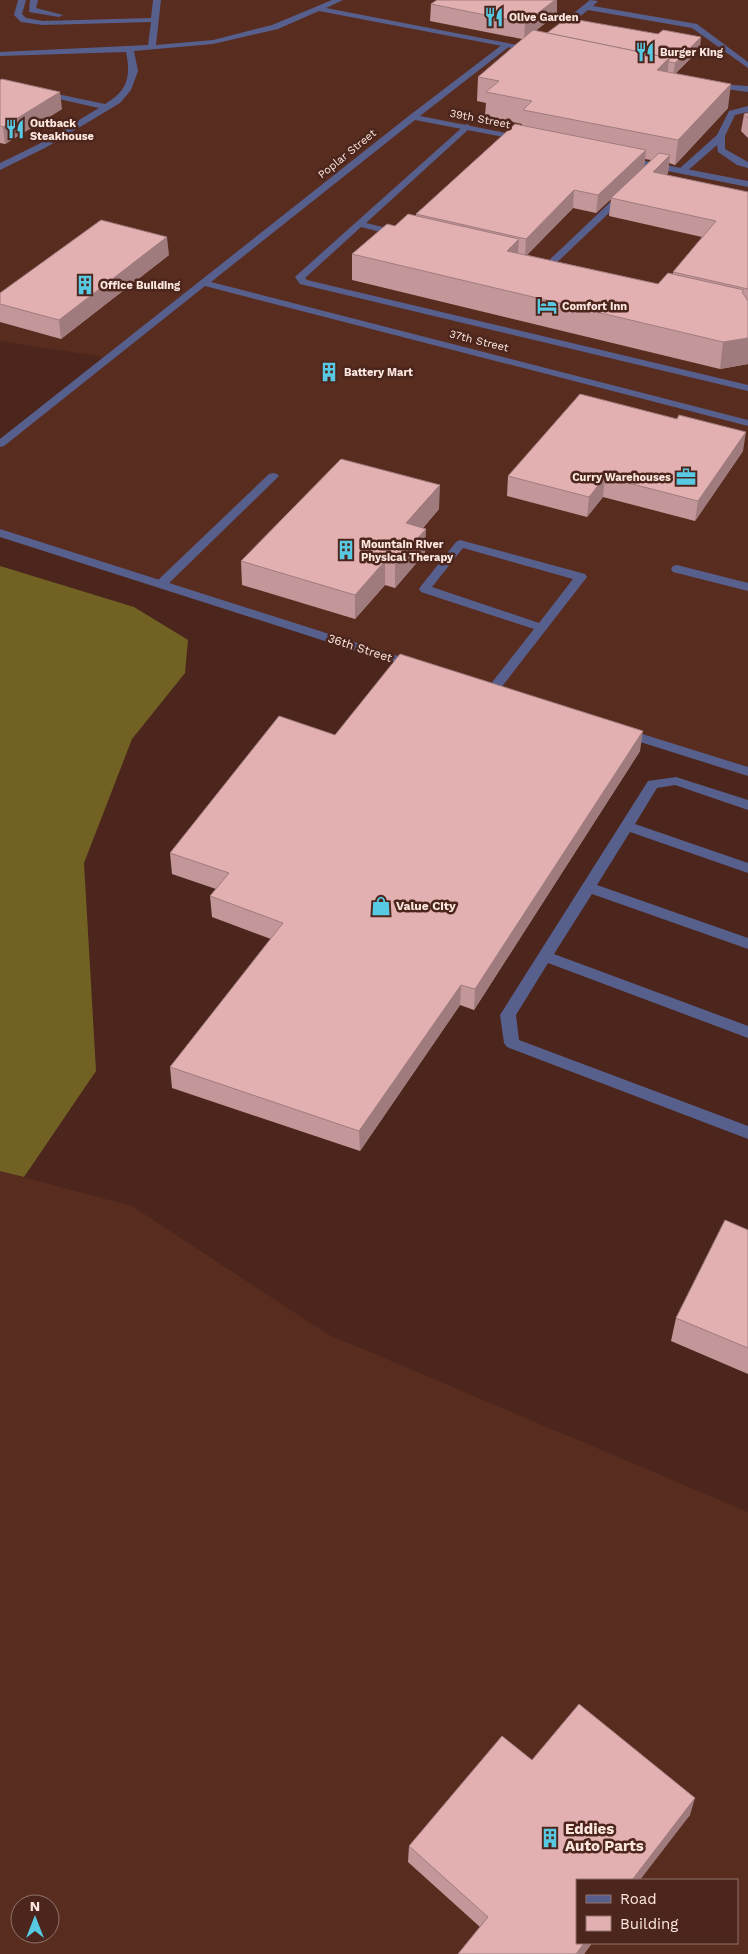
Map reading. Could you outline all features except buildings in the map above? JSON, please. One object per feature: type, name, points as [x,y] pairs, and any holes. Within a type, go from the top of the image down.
[{"type":"street","points":[[22,0],[18,15],[24,20],[43,23],[155,20]]},
{"type":"street","points":[[34,0],[32,10],[51,15],[155,20]]},
{"type":"street","points":[[152,48],[157,0]]},
{"type":"street","points":[[0,54],[130,50],[213,42],[275,27],[339,0]]},
{"type":"street","points":[[548,38],[596,0]]},
{"type":"street","points":[[587,7],[694,26],[748,66]]},
{"type":"street","points":[[318,9],[506,46],[533,50],[542,48]]},
{"type":"street","name":"Poplar Street","points":[[204,283],[413,116],[506,46]]},
{"type":"street","points":[[0,167],[42,146],[106,107],[127,90],[134,72],[130,50]]},
{"type":"street","points":[[0,84],[106,107]]},
{"type":"street","points":[[704,85],[748,89]]},
{"type":"street","points":[[682,171],[721,136],[732,113],[748,109]]},
{"type":"street","name":"39th Street","points":[[413,116],[532,141]]},
{"type":"street","points":[[466,127],[300,277],[303,282],[748,388]]},
{"type":"street","points":[[721,136],[721,150],[740,163],[748,165]]},
{"type":"street","points":[[616,158],[650,169],[682,171],[748,184]]},
{"type":"street","points":[[547,267],[633,186]]},
{"type":"street","points":[[360,224],[407,235]]},
{"type":"street","points":[[0,444],[204,283]]},
{"type":"street","name":"37th Street","points":[[204,283],[748,424]]},
{"type":"street","points":[[161,584],[273,476]]},
{"type":"street","name":"36th Street","points":[[0,533],[423,668]]},
{"type":"street","points":[[478,686],[497,692],[540,627],[581,576],[460,544],[424,589],[540,627]]},
{"type":"street","points":[[677,569],[748,588]]},
{"type":"street","points":[[615,730],[748,772]]},
{"type":"street","points":[[748,805],[676,781],[653,784],[508,1014],[512,1043],[748,1133]]},
{"type":"street","points":[[626,826],[748,868]]},
{"type":"street","points":[[588,887],[748,944]]},
{"type":"street","points":[[544,956],[748,1032]]},
{"type":"shaded area","points":[[0,0],[748,0],[748,772],[0,533],[0,444],[110,358],[0,341]]},
{"type":"shaded area","points":[[0,566],[134,607],[188,640],[185,673],[132,739],[84,863],[96,1071],[24,1177],[0,1171]]},
{"type":"shaded area","points":[[0,1171],[132,1206],[327,1334],[748,1512],[748,1954],[0,1954]]},
{"type":"place","name":"Olive Garden","points":[[494,17]]},
{"type":"place","name":"Burger King","points":[[645,52]]},
{"type":"place","name":"Outback Steakhouse","points":[[15,129]]},
{"type":"place","name":"Office Building","points":[[85,285]]},
{"type":"place","name":"Comfort Inn","points":[[547,306]]},
{"type":"place","name":"Battery Mart","points":[[329,372]]},
{"type":"place","name":"Curry Warehouses","points":[[686,477]]},
{"type":"place","name":"Mountain River Physical Therapy","points":[[346,550]]},
{"type":"place","name":"Value City","points":[[381,906]]},
{"type":"place","name":"Eddies Auto Parts","points":[[550,1838]]}]
